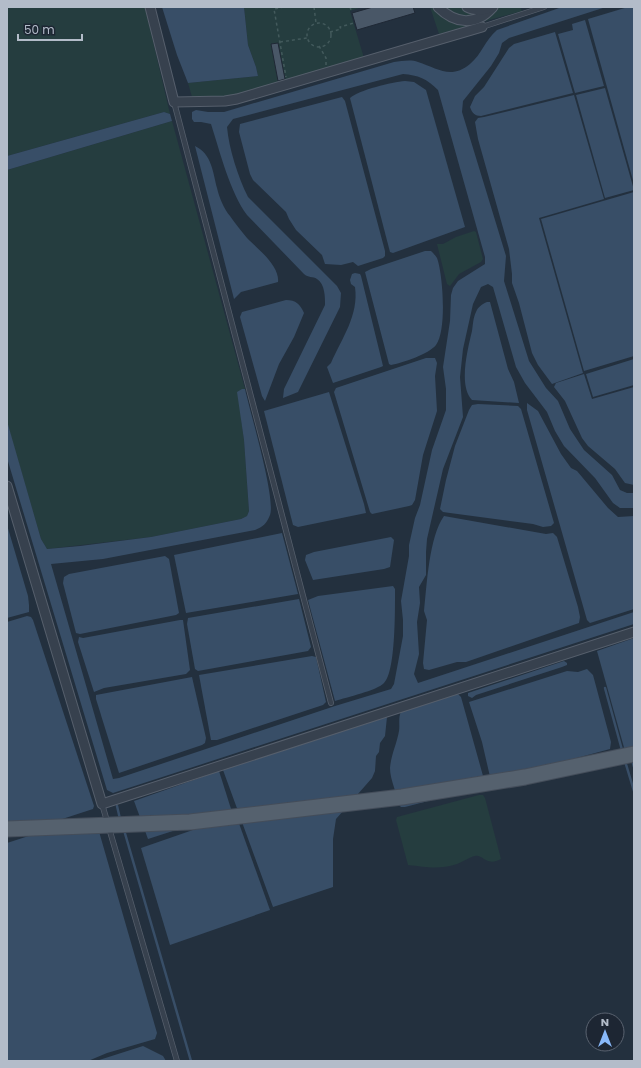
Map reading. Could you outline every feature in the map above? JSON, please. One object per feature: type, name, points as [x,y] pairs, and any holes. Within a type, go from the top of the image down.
[{"type":"main road","points":[[7,829],[190,822],[402,797],[526,777],[627,755]]},
{"type":"street","points":[[150,7],[174,102],[225,101],[237,99],[326,73],[477,25]]},
{"type":"street","points":[[438,7],[444,14],[477,25]]},
{"type":"street","points":[[467,7],[482,10],[492,7]]},
{"type":"street","points":[[477,25],[479,19],[492,7]]},
{"type":"street","points":[[7,486],[102,804],[634,632]]},
{"type":"lane","points":[[477,25],[544,7]]},
{"type":"lane","points":[[174,102],[331,703]]},
{"type":"lane","points":[[102,804],[117,825],[176,1061]]},
{"type":"path","points":[[284,7],[274,9],[288,84]]},
{"type":"path","points":[[314,7],[316,24]]},
{"type":"path","points":[[330,32],[354,23]]},
{"type":"path","points":[[316,24],[323,24],[329,29],[330,32],[327,43],[319,46],[313,45],[307,38],[309,28],[316,24]]},
{"type":"path","points":[[280,42],[307,38]]},
{"type":"path","points":[[319,46],[326,60],[326,73]]},
{"type":"green space","points":[[7,7],[145,7],[170,114],[164,112],[7,156]]},
{"type":"green space","points":[[244,7],[362,7],[350,11],[364,58],[228,97],[192,97],[188,83],[258,76],[248,45]]},
{"type":"green space","points":[[430,7],[520,7],[522,11],[439,34]]},
{"type":"green space","points":[[172,121],[245,389],[242,389],[241,418],[249,511],[247,516],[241,519],[151,537],[47,549],[41,539],[7,423],[7,170]]},
{"type":"green space","points":[[474,231],[476,232],[483,259],[481,262],[459,274],[450,286],[447,284],[437,244],[443,244],[456,237]]},
{"type":"green space","points":[[483,795],[485,798],[501,859],[492,862],[475,856],[457,864],[444,867],[432,868],[408,865],[396,820],[397,817]]},
{"type":"water","points":[[162,7],[244,7],[248,45],[258,76],[188,83],[177,55]]},
{"type":"water","points":[[562,7],[606,7],[509,38],[502,43],[499,53],[491,66],[463,101],[462,112],[506,256],[504,281],[529,361],[546,388],[558,401],[570,429],[584,450],[612,475],[620,490],[627,493],[634,493],[634,508],[620,508],[613,503],[595,478],[564,446],[555,431],[547,412],[525,383],[516,367],[493,287],[488,284],[481,287],[473,304],[463,349],[460,377],[463,417],[443,469],[427,539],[426,575],[419,587],[420,603],[417,622],[419,654],[414,674],[418,683],[634,612],[634,624],[113,793],[107,790],[7,458],[7,421],[41,539],[47,549],[151,537],[241,519],[247,516],[249,511],[244,440],[237,392],[245,389],[262,454],[271,506],[268,520],[260,528],[103,559],[51,564],[113,779],[391,689],[394,684],[403,636],[401,601],[409,556],[409,545],[415,518],[420,505],[432,450],[446,410],[446,389],[443,367],[450,321],[451,295],[453,288],[458,281],[485,264],[485,257],[438,90],[422,78],[403,74],[233,119],[227,127],[234,163],[248,197],[337,286],[341,293],[340,307],[298,392],[283,398],[284,389],[325,305],[323,287],[320,281],[304,274],[247,215],[235,195],[211,124],[194,122],[192,119],[192,112],[196,110],[224,112],[394,62],[406,60],[418,62],[444,71],[457,71],[463,69],[474,60],[489,38],[497,30]]},
{"type":"water","points":[[628,7],[634,7],[634,184],[588,19]]},
{"type":"water","points":[[585,20],[604,86],[575,93],[558,34],[573,30],[572,24]]},
{"type":"water","points":[[555,32],[573,93],[481,116],[474,114],[470,107],[475,96],[484,87],[509,48],[514,44]]},
{"type":"water","points":[[405,81],[414,82],[426,90],[465,227],[393,253],[390,252],[350,98],[368,89]]},
{"type":"water","points":[[605,88],[634,190],[605,198],[576,95]]},
{"type":"water","points":[[574,95],[604,199],[539,218],[583,373],[552,384],[538,365],[532,353],[519,303],[512,283],[509,249],[478,139],[475,122],[478,118]]},
{"type":"water","points":[[342,97],[345,101],[385,251],[385,256],[383,258],[358,266],[353,262],[341,265],[325,264],[322,255],[296,230],[286,212],[253,180],[239,132],[240,124]]},
{"type":"water","points":[[164,112],[170,114],[172,121],[7,170],[7,156]]},
{"type":"water","points":[[195,146],[201,149],[211,164],[219,195],[226,210],[247,238],[272,264],[278,276],[278,282],[241,292],[234,299]]},
{"type":"water","points":[[634,192],[634,356],[584,371],[541,219]]},
{"type":"water","points":[[425,251],[431,251],[437,258],[439,266],[443,302],[442,328],[436,345],[428,352],[391,365],[389,364],[365,272]]},
{"type":"water","points":[[352,274],[360,274],[361,276],[383,366],[333,383],[327,367],[331,363],[352,317],[356,297],[355,287],[351,284],[350,280]]},
{"type":"water","points":[[286,300],[297,303],[304,313],[294,337],[279,364],[265,401],[262,396],[240,317],[242,312]]},
{"type":"water","points":[[490,302],[519,403],[472,400],[468,394],[465,367],[475,314],[482,305]]},
{"type":"water","points":[[426,358],[435,358],[437,363],[435,376],[437,411],[423,455],[415,500],[412,505],[409,506],[372,514],[370,512],[334,392],[336,388]]},
{"type":"water","points":[[634,359],[634,385],[593,397],[586,374]]},
{"type":"water","points":[[584,374],[592,399],[634,387],[634,485],[625,483],[615,469],[588,446],[582,438],[565,401],[554,387],[556,383]]},
{"type":"water","points":[[329,392],[366,513],[298,527],[293,525],[264,411]]},
{"type":"water","points":[[527,403],[538,411],[561,454],[571,468],[577,471],[608,508],[618,517],[634,516],[634,609],[590,623],[587,620],[527,410]]},
{"type":"water","points":[[472,405],[518,406],[521,409],[554,523],[551,526],[543,527],[533,524],[443,512],[440,509],[455,446],[469,410]]},
{"type":"water","points":[[444,516],[546,534],[553,533],[557,537],[578,607],[580,617],[579,623],[466,662],[457,662],[429,670],[424,669],[423,663],[427,620],[424,611],[428,575],[435,536]]},
{"type":"water","points":[[7,525],[28,596],[29,612],[7,618]]},
{"type":"water","points":[[282,533],[298,594],[186,613],[174,555]]},
{"type":"water","points":[[391,537],[394,540],[390,567],[313,580],[305,560],[306,555],[314,552]]},
{"type":"water","points":[[165,556],[169,559],[179,613],[176,615],[80,634],[76,633],[63,583],[64,577],[69,574]]},
{"type":"water","points":[[393,586],[395,589],[394,638],[391,666],[388,676],[384,683],[375,689],[335,701],[308,600],[318,596]]},
{"type":"water","points":[[299,599],[311,647],[308,651],[198,671],[195,669],[187,624],[188,618]]},
{"type":"water","points":[[27,616],[31,617],[33,620],[94,806],[93,809],[7,837],[7,622]]},
{"type":"water","points":[[183,620],[190,670],[186,674],[104,688],[94,692],[78,642],[79,637],[83,638]]},
{"type":"water","points":[[634,638],[634,757],[625,751],[597,651]]},
{"type":"water","points":[[312,656],[316,657],[326,702],[323,705],[217,740],[211,740],[199,675]]},
{"type":"water","points":[[564,661],[567,665],[476,695],[472,698],[468,696],[468,693]]},
{"type":"water","points":[[587,669],[593,675],[611,742],[610,749],[491,781],[482,742],[469,702],[567,671],[578,672]]},
{"type":"water","points":[[192,677],[206,738],[205,743],[119,773],[96,695]]},
{"type":"water","points":[[458,694],[461,697],[485,783],[482,787],[401,807],[399,805],[392,782],[390,768],[399,731],[401,712]]},
{"type":"water","points":[[387,717],[385,736],[380,743],[379,752],[376,756],[375,771],[372,778],[336,819],[333,839],[333,887],[273,907],[223,770]]},
{"type":"water","points":[[219,771],[232,812],[148,839],[134,801]]},
{"type":"water","points":[[236,815],[270,910],[170,945],[141,848]]},
{"type":"water","points":[[81,819],[98,828],[157,1033],[155,1039],[107,1053],[88,1061],[7,1061],[7,843]]},
{"type":"water","points":[[143,1046],[163,1056],[166,1061],[96,1061]]},
{"type":"building","points":[[373,7],[413,7],[415,13],[357,30],[352,13]]},
{"type":"building","points":[[278,43],[285,79],[278,81],[271,44]]},
{"type":"waterway","points":[[605,688],[622,750]]},
{"type":"waterway","points":[[632,760],[634,767]]},
{"type":"waterway","points":[[625,761],[634,791]]},
{"type":"waterway","points":[[117,806],[120,819]]},
{"type":"waterway","points":[[124,830],[191,1061]]}]
